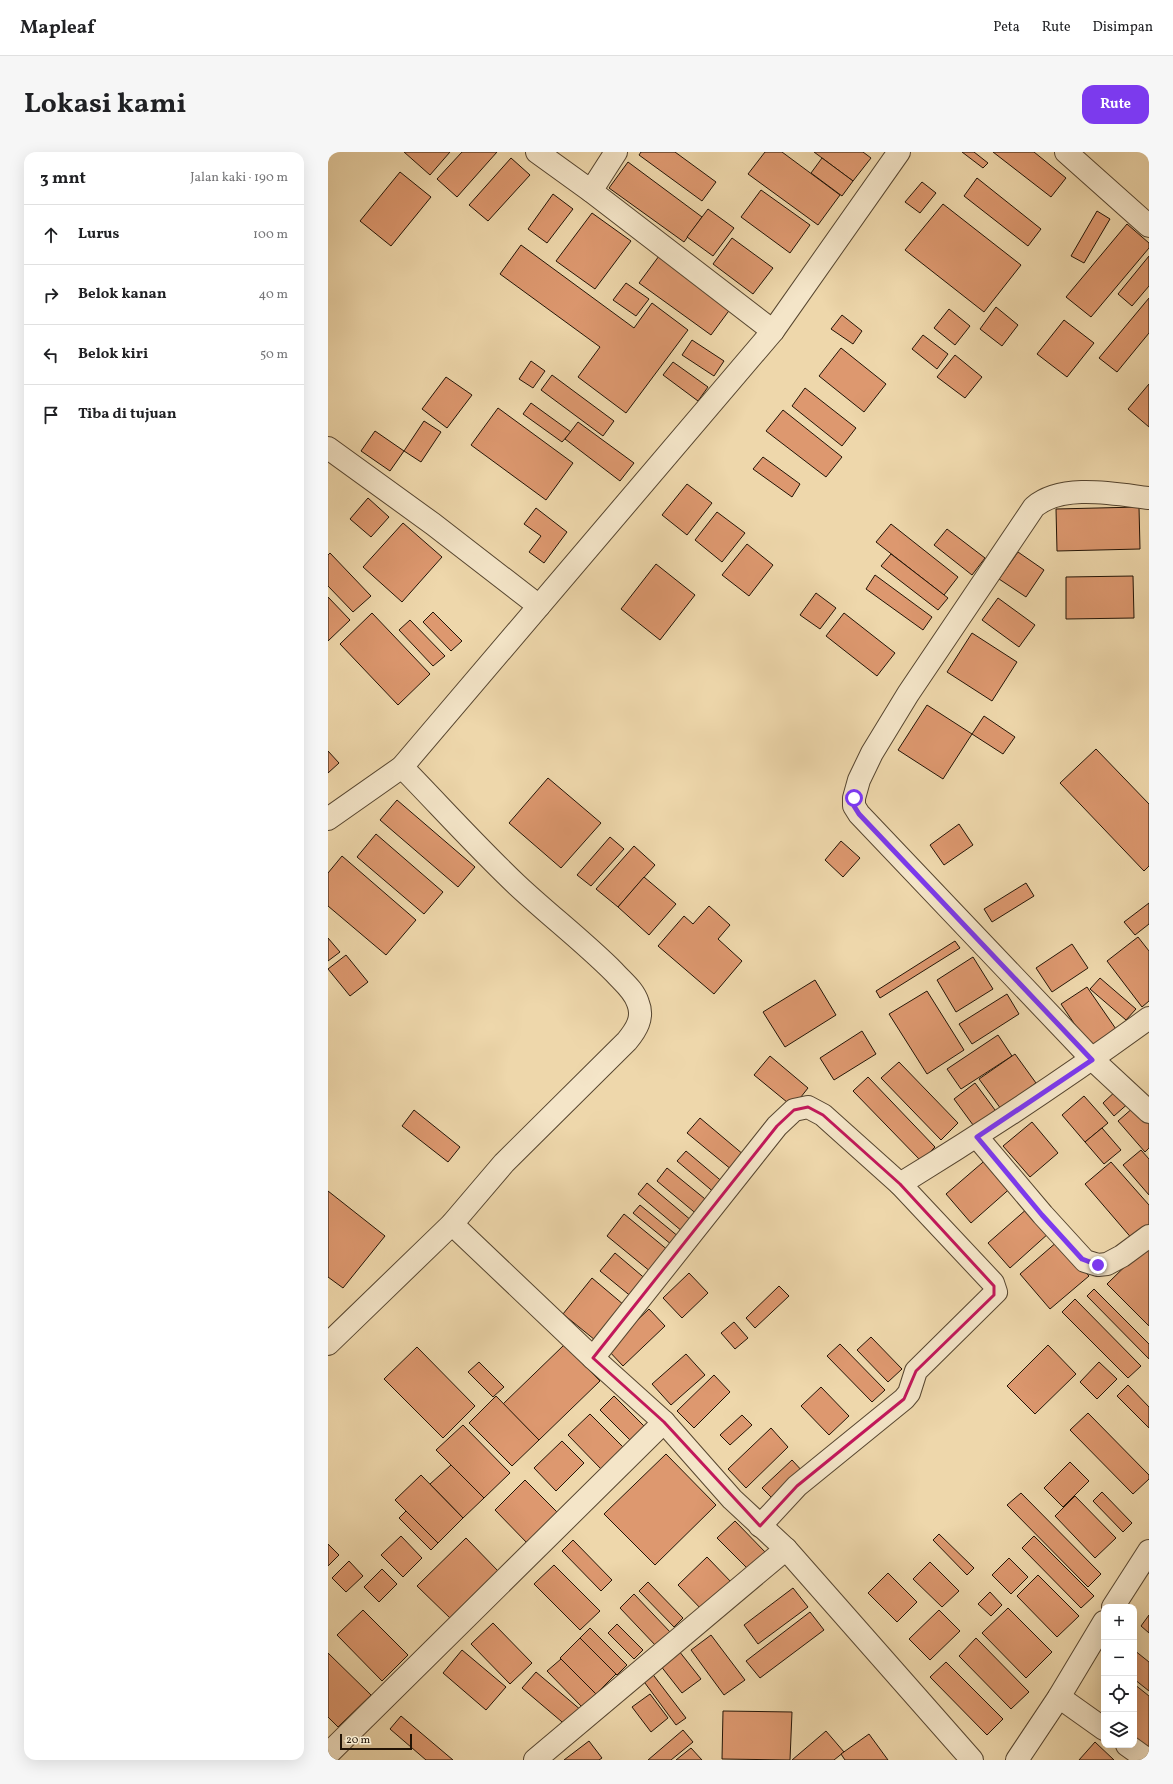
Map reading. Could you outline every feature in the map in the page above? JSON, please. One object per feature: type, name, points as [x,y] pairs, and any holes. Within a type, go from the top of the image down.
[{"type":"street","points":[[536,152],[591,191],[773,331]]},
{"type":"street","points":[[591,191],[616,152]]},
{"type":"street","points":[[328,819],[402,767],[773,331],[899,152]]},
{"type":"street","points":[[1066,152],[1149,226]]},
{"type":"street","points":[[328,448],[433,524],[539,606]]},
{"type":"street","points":[[1149,498],[1113,494],[1074,493],[1048,497],[1034,507],[908,694],[872,753],[859,780],[854,798],[854,806],[859,814],[1092,1060],[1149,1112]]},
{"type":"street","points":[[328,1344],[452,1224],[504,1163],[627,1041],[636,1030],[640,1020],[640,1011],[634,994],[626,984],[594,952],[517,885],[402,767]]},
{"type":"street","points":[[900,1184],[977,1137],[1092,1060],[1149,1018]]},
{"type":"street","points":[[593,1358],[777,1126],[794,1110],[808,1107],[822,1115],[900,1184],[993,1283],[996,1292],[916,1371],[909,1392],[904,1399],[797,1486],[760,1526]]},
{"type":"street","points":[[977,1137],[1042,1215],[1085,1261],[1098,1265],[1107,1264],[1122,1256],[1149,1236]]},
{"type":"street","points":[[452,1224],[593,1358],[664,1422],[732,1499],[786,1549],[972,1760]]},
{"type":"street","points":[[334,1760],[328,1754],[664,1422]]},
{"type":"street","points":[[535,1760],[786,1549]]},
{"type":"street","points":[[1115,1604],[1149,1551]]},
{"type":"street","points":[[1017,1760],[1059,1697],[1101,1627]]},
{"type":"street","points":[[1059,1697],[1101,1727]]},
{"type":"street","points":[[1131,1748],[1148,1760]]},
{"type":"highlighted area","points":[[808,1107],[823,1115],[900,1184],[994,1286],[994,1295],[916,1371],[904,1399],[797,1486],[760,1526],[664,1422],[593,1358],[777,1126],[794,1110]]},
{"type":"building","points":[[404,152],[450,152],[430,175]]},
{"type":"building","points":[[462,152],[497,152],[457,197],[437,179]]},
{"type":"building","points":[[641,152],[675,152],[716,182],[702,201],[639,155]]},
{"type":"building","points":[[765,152],[782,152],[840,195],[818,225],[748,174]]},
{"type":"building","points":[[814,152],[863,152],[871,158],[853,181]]},
{"type":"building","points":[[962,152],[974,152],[988,163],[983,168]]},
{"type":"building","points":[[993,152],[1034,152],[1066,178],[1051,197]]},
{"type":"building","points":[[511,158],[530,175],[488,221],[469,205]]},
{"type":"building","points":[[822,158],[853,181],[842,196],[811,173]]},
{"type":"building","points":[[628,162],[702,217],[684,242],[609,188]]},
{"type":"building","points":[[400,172],[431,197],[391,246],[360,221]]},
{"type":"building","points":[[977,178],[1041,229],[1028,246],[964,196]]},
{"type":"building","points":[[922,182],[936,193],[920,213],[905,202]]},
{"type":"building","points":[[761,190],[810,225],[790,253],[741,217]]},
{"type":"building","points":[[553,194],[573,209],[547,243],[528,229]]},
{"type":"building","points":[[943,204],[1021,265],[984,312],[905,250]]},
{"type":"building","points":[[708,209],[734,228],[713,256],[687,237]]},
{"type":"building","points":[[1097,211],[1110,219],[1084,263],[1071,256]]},
{"type":"building","points":[[592,213],[631,241],[595,289],[556,261]]},
{"type":"building","points":[[1127,224],[1149,243],[1149,248],[1091,317],[1066,297]]},
{"type":"building","points":[[732,238],[773,268],[753,294],[713,264]]},
{"type":"building","points":[[521,245],[634,328],[652,303],[688,330],[626,413],[578,377],[600,347],[500,274]]},
{"type":"building","points":[[659,256],[731,308],[711,335],[639,283]]},
{"type":"building","points":[[1149,256],[1149,286],[1132,306],[1118,294]]},
{"type":"building","points":[[626,283],[649,299],[636,316],[613,300]]},
{"type":"building","points":[[1149,298],[1149,333],[1117,372],[1099,358]]},
{"type":"building","points":[[996,307],[1018,325],[1002,346],[980,329]]},
{"type":"building","points":[[949,309],[970,326],[955,345],[934,328]]},
{"type":"building","points":[[842,315],[862,331],[853,344],[831,329]]},
{"type":"building","points":[[1064,320],[1094,343],[1067,377],[1037,354]]},
{"type":"building","points":[[923,335],[948,354],[937,369],[912,349]]},
{"type":"building","points":[[692,340],[724,361],[714,376],[682,355]]},
{"type":"building","points":[[841,348],[886,384],[864,412],[819,376]]},
{"type":"building","points":[[955,355],[982,377],[965,398],[937,377]]},
{"type":"building","points":[[531,361],[545,371],[533,388],[519,379]]},
{"type":"building","points":[[673,362],[708,387],[698,401],[663,375]]},
{"type":"building","points":[[552,375],[614,421],[603,436],[541,390]]},
{"type":"building","points":[[446,377],[472,395],[447,428],[422,409]]},
{"type":"building","points":[[1149,384],[1149,427],[1128,409]]},
{"type":"building","points":[[805,388],[856,428],[842,446],[792,406]]},
{"type":"building","points":[[531,403],[571,432],[562,442],[523,414]]},
{"type":"building","points":[[498,408],[573,463],[546,500],[471,445]]},
{"type":"building","points":[[783,410],[842,457],[826,477],[766,431]]},
{"type":"building","points":[[424,421],[441,432],[421,462],[404,451]]},
{"type":"building","points":[[578,422],[634,463],[620,481],[565,439]]},
{"type":"building","points":[[375,431],[404,451],[390,471],[361,451]]},
{"type":"building","points":[[763,457],[800,484],[792,497],[753,469]]},
{"type":"building","points":[[687,484],[712,503],[687,535],[662,515]]},
{"type":"building","points":[[368,498],[389,517],[371,537],[350,519]]},
{"type":"building","points":[[1139,507],[1140,549],[1057,551],[1056,509]]},
{"type":"building","points":[[536,508],[567,532],[544,563],[529,552],[541,536],[524,524]]},
{"type":"building","points":[[717,512],[745,533],[722,562],[695,540]]},
{"type":"building","points":[[403,523],[442,557],[402,602],[363,567]]},
{"type":"building","points":[[891,524],[958,577],[944,595],[876,542]]},
{"type":"building","points":[[947,529],[985,558],[972,575],[934,545]]},
{"type":"building","points":[[747,544],[773,565],[749,596],[722,575]]},
{"type":"building","points":[[1018,552],[1044,570],[1026,597],[999,579]]},
{"type":"building","points":[[330,553],[371,596],[353,612],[328,586],[328,555]]},
{"type":"building","points":[[891,554],[948,598],[938,610],[881,566]]},
{"type":"building","points":[[656,564],[695,595],[660,640],[621,609]]},
{"type":"building","points":[[875,575],[932,617],[923,630],[866,589]]},
{"type":"building","points":[[1133,576],[1134,618],[1066,619],[1066,577]]},
{"type":"building","points":[[816,593],[836,608],[820,629],[800,615]]},
{"type":"building","points":[[328,597],[350,620],[328,641]]},
{"type":"building","points":[[998,598],[1035,625],[1019,647],[982,620]]},
{"type":"building","points":[[433,612],[462,641],[451,651],[423,622]]},
{"type":"building","points":[[372,613],[430,674],[398,705],[340,644]]},
{"type":"building","points":[[844,613],[895,653],[877,676],[826,636]]},
{"type":"building","points":[[410,620],[445,656],[433,666],[399,630]]},
{"type":"building","points":[[972,633],[1017,662],[992,701],[947,672]]},
{"type":"building","points":[[927,705],[972,734],[943,779],[898,750]]},
{"type":"building","points":[[984,716],[1015,737],[1003,754],[972,734]]},
{"type":"building","points":[[1096,749],[1149,804],[1149,866],[1144,871],[1060,783]]},
{"type":"building","points":[[328,751],[339,763],[328,773]]},
{"type":"building","points":[[548,778],[601,823],[561,868],[509,823]]},
{"type":"building","points":[[397,800],[475,867],[458,887],[380,820]]},
{"type":"building","points":[[959,824],[973,845],[944,865],[930,845]]},
{"type":"building","points":[[376,834],[443,892],[424,914],[357,857]]},
{"type":"building","points":[[610,837],[624,849],[591,886],[577,875]]},
{"type":"building","points":[[841,841],[860,858],[843,877],[825,860]]},
{"type":"building","points":[[634,846],[655,865],[618,907],[596,889]]},
{"type":"building","points":[[342,856],[416,920],[386,955],[328,906],[328,873]]},
{"type":"building","points":[[644,877],[676,904],[649,935],[618,907]]},
{"type":"building","points":[[1026,883],[1034,896],[992,922],[984,909]]},
{"type":"building","points":[[1149,903],[1149,924],[1135,935],[1124,922]]},
{"type":"building","points":[[709,906],[730,925],[718,939],[742,961],[714,994],[658,946],[684,916],[693,924]]},
{"type":"building","points":[[1138,937],[1149,951],[1149,1001],[1142,1007],[1107,961]]},
{"type":"building","points":[[328,938],[340,952],[328,961]]},
{"type":"building","points":[[955,941],[960,948],[880,998],[876,991]]},
{"type":"building","points":[[1072,944],[1088,968],[1052,992],[1036,968]]},
{"type":"building","points":[[346,955],[368,982],[350,996],[328,969]]},
{"type":"building","points":[[973,957],[993,989],[956,1012],[937,980]]},
{"type":"building","points":[[1100,978],[1136,1009],[1126,1020],[1090,989]]},
{"type":"building","points":[[815,980],[836,1015],[785,1047],[763,1012]]},
{"type":"building","points":[[1087,987],[1118,1032],[1092,1050],[1061,1004]]},
{"type":"building","points":[[927,991],[964,1050],[927,1074],[889,1014]]},
{"type":"building","points":[[1007,994],[1019,1014],[972,1044],[959,1024]]},
{"type":"building","points":[[862,1031],[876,1054],[834,1080],[820,1058]]},
{"type":"building","points":[[998,1035],[1012,1056],[961,1089],[947,1069]]},
{"type":"building","points":[[1015,1054],[1036,1083],[1001,1109],[979,1079]]},
{"type":"building","points":[[770,1056],[808,1088],[793,1107],[754,1075]]},
{"type":"building","points":[[899,1062],[958,1123],[941,1140],[881,1078]]},
{"type":"building","points":[[868,1077],[935,1147],[921,1161],[853,1091]]},
{"type":"building","points":[[975,1083],[998,1114],[976,1129],[954,1099]]},
{"type":"building","points":[[1119,1088],[1131,1101],[1114,1116],[1103,1103]]},
{"type":"building","points":[[1084,1096],[1108,1123],[1085,1142],[1062,1115]]},
{"type":"building","points":[[1142,1100],[1149,1108],[1149,1148],[1145,1152],[1118,1121]]},
{"type":"building","points":[[414,1110],[460,1147],[448,1162],[402,1126]]},
{"type":"building","points":[[700,1118],[744,1155],[732,1170],[687,1133]]},
{"type":"building","points":[[1032,1122],[1058,1153],[1030,1177],[1003,1146]]},
{"type":"building","points":[[1102,1128],[1121,1150],[1104,1164],[1085,1142]]},
{"type":"building","points":[[1141,1150],[1149,1159],[1149,1195],[1123,1165]]},
{"type":"building","points":[[686,1151],[725,1184],[716,1194],[677,1161]]},
{"type":"building","points":[[989,1157],[1014,1185],[971,1223],[946,1194]]},
{"type":"building","points":[[1111,1162],[1149,1205],[1149,1228],[1134,1241],[1085,1184]]},
{"type":"building","points":[[667,1168],[710,1203],[699,1216],[657,1181]]},
{"type":"building","points":[[647,1183],[692,1221],[683,1232],[638,1194]]},
{"type":"building","points":[[328,1191],[385,1236],[343,1288],[328,1277]]},
{"type":"building","points":[[640,1205],[679,1237],[672,1245],[633,1213]]},
{"type":"building","points":[[1028,1208],[1049,1233],[1010,1268],[988,1243]]},
{"type":"building","points":[[624,1214],[669,1251],[651,1272],[607,1236]]},
{"type":"building","points":[[1058,1241],[1089,1276],[1050,1309],[1020,1274]]},
{"type":"building","points":[[1149,1243],[1149,1326],[1107,1284]]},
{"type":"building","points":[[615,1253],[648,1281],[633,1298],[600,1271]]},
{"type":"building","points":[[689,1273],[708,1293],[682,1318],[663,1298]]},
{"type":"building","points":[[592,1278],[624,1305],[595,1340],[563,1314]]},
{"type":"building","points":[[779,1286],[789,1296],[755,1328],[746,1318]]},
{"type":"building","points":[[1094,1289],[1149,1344],[1149,1359],[1087,1296]]},
{"type":"building","points":[[1075,1299],[1141,1366],[1128,1378],[1062,1312]]},
{"type":"building","points":[[649,1309],[665,1326],[623,1366],[607,1349]]},
{"type":"building","points":[[734,1322],[748,1338],[735,1349],[721,1333]]},
{"type":"building","points":[[871,1337],[902,1369],[888,1382],[857,1350]]},
{"type":"building","points":[[840,1344],[885,1390],[872,1402],[827,1356]]},
{"type":"building","points":[[564,1345],[600,1381],[539,1440],[503,1404]]},
{"type":"building","points":[[1048,1345],[1076,1374],[1035,1414],[1007,1386]]},
{"type":"building","points":[[417,1347],[475,1406],[443,1438],[384,1379]]},
{"type":"building","points":[[686,1354],[705,1375],[671,1405],[652,1384]]},
{"type":"building","points":[[479,1362],[504,1387],[493,1397],[468,1372]]},
{"type":"building","points":[[1099,1362],[1117,1379],[1097,1399],[1080,1382]]},
{"type":"building","points":[[714,1375],[730,1392],[694,1428],[677,1411]]},
{"type":"building","points":[[1128,1385],[1149,1407],[1149,1428],[1117,1396]]},
{"type":"building","points":[[821,1387],[849,1416],[829,1435],[801,1406]]},
{"type":"building","points":[[496,1396],[539,1440],[512,1466],[469,1423]]},
{"type":"building","points":[[614,1396],[644,1426],[630,1440],[600,1410]]},
{"type":"building","points":[[1088,1413],[1149,1475],[1149,1479],[1133,1494],[1070,1430]]},
{"type":"building","points":[[590,1414],[624,1448],[601,1469],[568,1435]]},
{"type":"building","points":[[742,1415],[752,1425],[730,1445],[720,1435]]},
{"type":"building","points":[[463,1425],[510,1473],[484,1498],[436,1450]]},
{"type":"building","points":[[771,1428],[788,1447],[746,1488],[728,1469]]},
{"type":"building","points":[[562,1441],[584,1463],[556,1491],[534,1468]]},
{"type":"building","points":[[666,1454],[716,1505],[655,1565],[604,1514]]},
{"type":"building","points":[[792,1460],[804,1473],[774,1500],[762,1488]]},
{"type":"building","points":[[1070,1462],[1089,1481],[1063,1507],[1044,1488]]},
{"type":"building","points":[[451,1465],[484,1498],[463,1518],[430,1484]]},
{"type":"building","points":[[421,1475],[463,1518],[438,1543],[395,1500]]},
{"type":"building","points":[[525,1480],[560,1515],[529,1545],[495,1510]]},
{"type":"building","points":[[1102,1492],[1132,1523],[1123,1532],[1093,1501]]},
{"type":"building","points":[[1021,1493],[1101,1574],[1088,1587],[1007,1505]]},
{"type":"building","points":[[1075,1496],[1116,1538],[1095,1558],[1055,1516]]},
{"type":"building","points":[[406,1511],[438,1543],[431,1550],[399,1518]]},
{"type":"building","points":[[735,1521],[766,1553],[748,1569],[717,1538]]},
{"type":"building","points":[[939,1534],[974,1568],[967,1575],[933,1540]]},
{"type":"building","points":[[401,1536],[422,1558],[403,1577],[381,1555]]},
{"type":"building","points":[[1034,1536],[1094,1596],[1081,1608],[1022,1548]]},
{"type":"building","points":[[466,1538],[499,1572],[451,1619],[417,1586]]},
{"type":"building","points":[[573,1540],[612,1580],[601,1591],[562,1551]]},
{"type":"building","points":[[328,1544],[339,1555],[328,1566]]},
{"type":"building","points":[[707,1557],[733,1584],[704,1612],[678,1585]]},
{"type":"building","points":[[1009,1558],[1028,1577],[1011,1594],[992,1575]]},
{"type":"building","points":[[349,1561],[363,1576],[346,1592],[332,1578]]},
{"type":"building","points":[[930,1562],[959,1591],[942,1607],[913,1579]]},
{"type":"building","points":[[554,1565],[600,1611],[580,1630],[534,1584]]},
{"type":"building","points":[[382,1569],[397,1584],[379,1602],[364,1587]]},
{"type":"building","points":[[888,1573],[917,1602],[897,1622],[868,1593]]},
{"type":"building","points":[[1038,1575],[1079,1616],[1057,1637],[1017,1596]]},
{"type":"building","points":[[648,1582],[683,1618],[674,1627],[639,1591]]},
{"type":"building","points":[[793,1588],[808,1607],[758,1644],[744,1625]]},
{"type":"building","points":[[990,1592],[1002,1605],[991,1616],[978,1604]]},
{"type":"building","points":[[634,1594],[671,1633],[657,1647],[620,1608]]},
{"type":"building","points":[[1008,1608],[1052,1652],[1026,1678],[982,1633]]},
{"type":"building","points":[[363,1610],[408,1655],[382,1681],[337,1635]]},
{"type":"building","points":[[939,1610],[960,1631],[930,1660],[909,1639]]},
{"type":"building","points":[[810,1612],[824,1630],[760,1678],[746,1661]]},
{"type":"building","points":[[1149,1615],[1149,1633],[1141,1626]]},
{"type":"building","points":[[493,1623],[532,1663],[510,1684],[471,1644]]},
{"type":"building","points":[[617,1624],[643,1650],[634,1659],[608,1633]]},
{"type":"building","points":[[590,1628],[627,1665],[617,1675],[580,1638]]},
{"type":"building","points":[[711,1635],[745,1680],[724,1695],[691,1650]]},
{"type":"building","points":[[580,1638],[616,1674],[596,1694],[560,1658]]},
{"type":"building","points":[[976,1638],[1029,1692],[1011,1709],[959,1656]]},
{"type":"building","points":[[462,1650],[506,1687],[486,1710],[443,1673]]},
{"type":"building","points":[[679,1651],[701,1679],[682,1693],[660,1665]]},
{"type":"building","points":[[1137,1652],[1149,1662],[1149,1691],[1137,1681]]},
{"type":"building","points":[[328,1653],[371,1695],[338,1727],[328,1717]]},
{"type":"building","points":[[561,1659],[596,1694],[582,1707],[547,1671]]},
{"type":"building","points":[[946,1662],[1003,1719],[987,1735],[930,1677]]},
{"type":"building","points":[[536,1672],[582,1711],[568,1727],[522,1688]]},
{"type":"building","points":[[651,1672],[686,1718],[676,1725],[642,1679]]},
{"type":"building","points":[[1137,1686],[1149,1696],[1149,1749],[1137,1740]]},
{"type":"building","points":[[650,1694],[668,1718],[651,1732],[632,1707]]},
{"type":"building","points":[[723,1711],[792,1712],[790,1760],[722,1759]]},
{"type":"building","points":[[401,1716],[453,1760],[426,1760],[390,1729]]},
{"type":"building","points":[[683,1730],[693,1742],[671,1760],[648,1760]]},
{"type":"building","points":[[826,1731],[844,1752],[834,1760],[792,1760]]},
{"type":"building","points":[[869,1734],[888,1760],[845,1760],[841,1754]]},
{"type":"building","points":[[589,1741],[602,1758],[599,1760],[564,1760]]},
{"type":"building","points":[[1095,1742],[1114,1760],[1079,1760]]},
{"type":"building","points":[[691,1748],[702,1760],[676,1760]]},
{"type":"route","points":[[854,798],[854,806],[859,814],[1092,1060],[977,1137],[1042,1215],[1082,1259],[1098,1265]]}]
